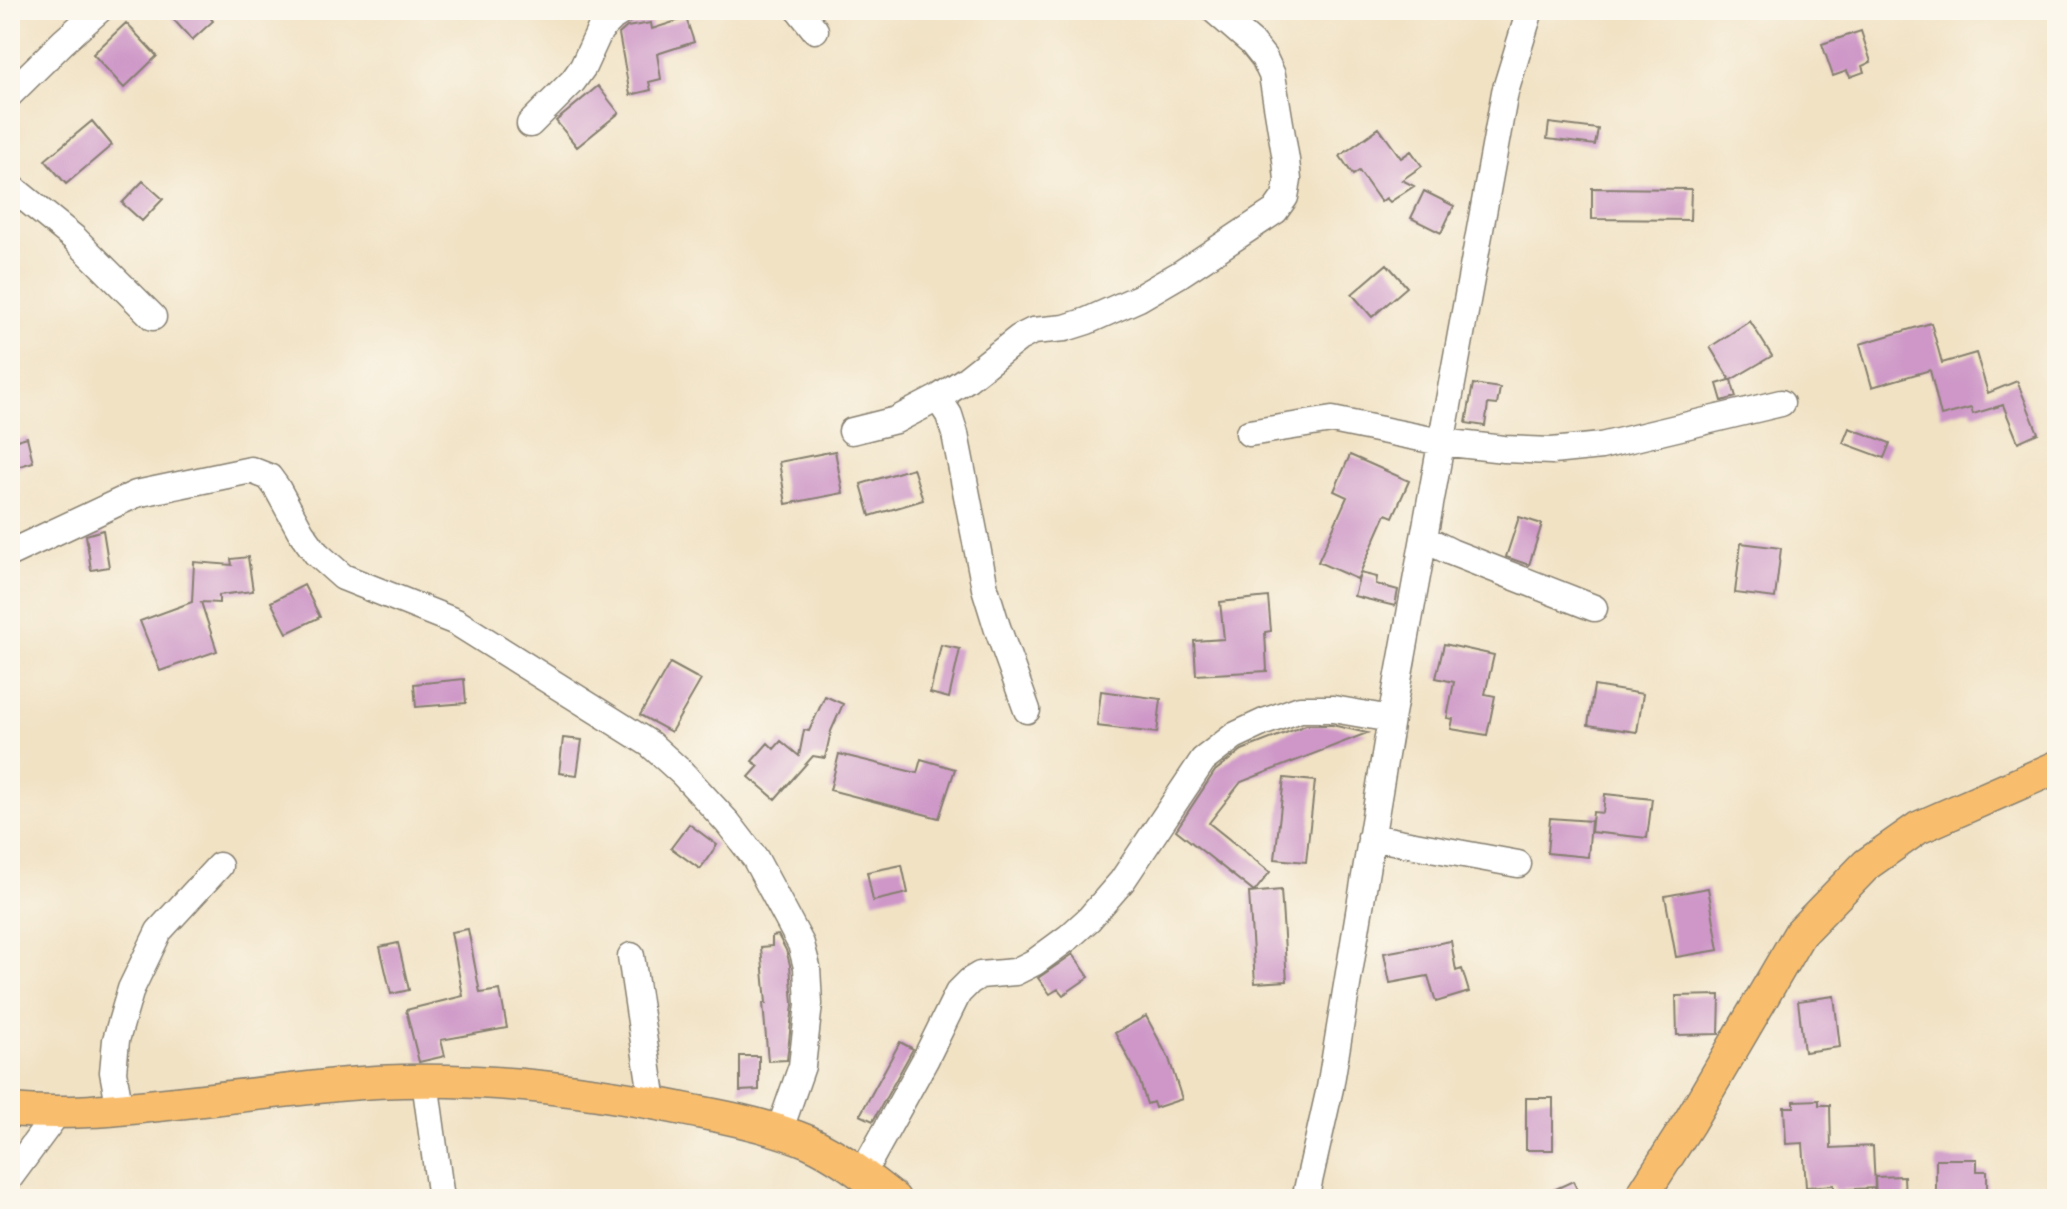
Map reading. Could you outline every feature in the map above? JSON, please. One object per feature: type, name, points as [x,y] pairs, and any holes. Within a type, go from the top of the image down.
[{"type":"main road","points":[[1640,1199],[1690,1121],[1800,933],[1809,923],[1867,864],[1918,828],[2057,767]]},
{"type":"main road","points":[[10,1110],[58,1112],[120,1109],[339,1085],[425,1081],[549,1089],[653,1102],[762,1125],[809,1142],[846,1162],[894,1199]]},
{"type":"street","points":[[10,93],[99,10]]},
{"type":"street","points":[[530,124],[573,81],[600,30],[624,10]]},
{"type":"street","points":[[852,431],[896,420],[938,398],[1033,331],[1065,328],[1139,298],[1275,211],[1285,197],[1288,180],[1272,75],[1252,43],[1214,10]]},
{"type":"street","points":[[1305,1199],[1330,1088],[1391,719],[1505,92],[1530,10]]},
{"type":"street","points":[[10,186],[83,246],[153,317]]},
{"type":"street","points":[[938,398],[949,415],[955,434],[985,588],[1027,710]]},
{"type":"street","points":[[1249,433],[1332,420],[1441,442],[1552,451],[1601,446],[1781,403]]},
{"type":"street","points":[[10,553],[136,494],[251,470],[269,477],[316,553],[343,577],[456,622],[650,744],[682,773],[755,858],[801,944],[807,967],[809,1004],[802,1066],[779,1132]]},
{"type":"street","points":[[1425,539],[1594,608]]},
{"type":"street","points":[[862,1174],[958,993],[980,975],[1015,972],[1035,962],[1089,919],[1122,881],[1203,760],[1234,736],[1300,709],[1333,709],[1391,719]]},
{"type":"street","points":[[1371,837],[1518,864]]},
{"type":"street","points":[[120,1109],[113,1072],[116,1040],[131,989],[159,931],[219,866]]},
{"type":"street","points":[[631,956],[653,1102]]},
{"type":"street","points":[[425,1081],[441,1199]]},
{"type":"street","points":[[10,1177],[58,1112]]},
{"type":"building","points":[[165,10],[204,10],[213,21],[192,40]]},
{"type":"building","points":[[686,18],[694,42],[657,54],[661,79],[649,82],[651,90],[630,95],[619,34],[627,27],[651,23],[652,29]]},
{"type":"building","points":[[126,23],[157,56],[124,88],[93,54]]},
{"type":"building","points":[[1861,31],[1871,62],[1862,66],[1864,72],[1850,77],[1847,71],[1833,76],[1822,44]]},
{"type":"building","points":[[598,86],[619,113],[577,147],[556,121]]},
{"type":"building","points":[[92,121],[112,145],[66,184],[45,160]]},
{"type":"building","points":[[1549,123],[1598,129],[1595,145],[1547,139]]},
{"type":"building","points":[[1379,128],[1401,158],[1411,151],[1422,166],[1402,180],[1414,186],[1390,202],[1386,198],[1381,202],[1359,171],[1353,175],[1340,156]]},
{"type":"building","points":[[143,181],[163,199],[142,221],[122,203]]},
{"type":"building","points":[[1592,188],[1691,189],[1690,220],[1592,219]]},
{"type":"building","points":[[1424,191],[1454,206],[1441,233],[1411,218]]},
{"type":"building","points":[[1387,264],[1407,287],[1372,317],[1352,294]]},
{"type":"building","points":[[1750,321],[1772,356],[1731,380],[1736,397],[1722,401],[1717,384],[1730,380],[1710,347]]},
{"type":"building","points":[[1931,323],[1942,363],[1976,353],[1988,393],[2017,381],[2038,433],[2018,442],[2003,405],[1973,414],[1971,408],[1941,416],[1930,370],[1872,387],[1860,344]]},
{"type":"building","points":[[1473,384],[1500,388],[1497,405],[1488,404],[1485,426],[1466,423]]},
{"type":"building","points":[[1849,428],[1890,443],[1884,458],[1843,443]]},
{"type":"building","points":[[27,437],[33,462],[10,469],[10,442]]},
{"type":"building","points":[[835,451],[843,493],[786,504],[779,462]]},
{"type":"building","points":[[1350,455],[1409,481],[1393,517],[1386,514],[1360,573],[1377,577],[1376,584],[1398,590],[1395,606],[1354,596],[1360,574],[1357,579],[1318,562],[1347,497],[1334,491]]},
{"type":"building","points":[[913,468],[923,500],[870,516],[861,484]]},
{"type":"building","points":[[1519,517],[1542,524],[1529,565],[1506,557]]},
{"type":"building","points":[[103,530],[109,567],[91,570],[86,535]]},
{"type":"building","points":[[1741,543],[1781,548],[1775,598],[1735,593]]},
{"type":"building","points":[[248,557],[253,591],[219,595],[219,603],[201,602],[217,651],[160,671],[140,621],[192,602],[194,562],[232,565],[231,559]]},
{"type":"building","points":[[304,585],[320,617],[287,633],[271,602]]},
{"type":"building","points":[[1268,597],[1271,631],[1265,632],[1267,671],[1196,675],[1194,641],[1224,639],[1220,602]]},
{"type":"building","points":[[1444,644],[1494,655],[1485,694],[1495,696],[1487,735],[1451,729],[1453,719],[1447,718],[1454,682],[1436,678]]},
{"type":"building","points":[[941,645],[960,649],[949,698],[930,693]]},
{"type":"building","points":[[670,663],[701,680],[671,732],[640,715]]},
{"type":"building","points":[[464,679],[466,703],[416,707],[414,684]]},
{"type":"building","points":[[1594,686],[1643,694],[1637,732],[1588,725]]},
{"type":"building","points":[[1101,691],[1161,699],[1157,733],[1097,726]]},
{"type":"building","points":[[825,696],[843,704],[831,731],[825,758],[813,756],[775,799],[749,777],[759,766],[752,761],[768,743],[774,749],[781,741],[799,756],[804,730],[809,731]]},
{"type":"building","points":[[1306,725],[1332,725],[1367,733],[1241,782],[1209,823],[1270,872],[1254,892],[1176,830],[1215,771],[1242,750]]},
{"type":"building","points":[[563,738],[582,740],[577,775],[559,773]]},
{"type":"building","points":[[839,754],[917,773],[921,759],[955,769],[939,818],[830,790]]},
{"type":"building","points":[[1284,778],[1315,781],[1306,862],[1275,859]]},
{"type":"building","points":[[1605,794],[1652,799],[1647,838],[1591,832],[1593,812],[1603,813]]},
{"type":"building","points":[[1550,818],[1591,821],[1588,857],[1547,853]]},
{"type":"building","points":[[689,824],[717,845],[700,869],[671,848]]},
{"type":"building","points":[[902,865],[908,893],[873,901],[867,872]]},
{"type":"building","points":[[1708,888],[1719,950],[1676,957],[1665,896]]},
{"type":"building","points":[[1281,890],[1287,981],[1255,983],[1249,893]]},
{"type":"building","points":[[468,929],[480,993],[500,990],[507,1028],[441,1040],[445,1056],[419,1062],[406,1010],[463,996],[451,932]]},
{"type":"building","points":[[778,935],[790,965],[793,1004],[787,1060],[768,1061],[761,947],[772,946],[772,936]]},
{"type":"building","points":[[1451,941],[1456,971],[1462,969],[1469,992],[1436,1002],[1428,976],[1390,983],[1384,953]]},
{"type":"building","points":[[398,943],[409,990],[391,994],[380,947]]},
{"type":"building","points":[[1073,954],[1089,977],[1063,995],[1058,989],[1050,994],[1038,978]]},
{"type":"building","points":[[1720,995],[1719,1034],[1677,1035],[1676,996]]},
{"type":"building","points":[[1834,996],[1840,1047],[1804,1052],[1798,1001]]},
{"type":"building","points":[[1146,1016],[1169,1059],[1182,1099],[1155,1108],[1153,1102],[1147,1104],[1138,1076],[1115,1033]]},
{"type":"building","points":[[900,1042],[913,1049],[873,1121],[860,1115]]},
{"type":"building","points":[[740,1056],[759,1056],[759,1090],[740,1091]]},
{"type":"building","points":[[1526,1098],[1553,1098],[1553,1150],[1526,1150]]},
{"type":"building","points":[[1819,1100],[1819,1105],[1830,1105],[1831,1148],[1873,1146],[1875,1188],[1834,1190],[1834,1185],[1806,1187],[1803,1143],[1786,1144],[1784,1107],[1794,1107],[1794,1101]]},
{"type":"building","points":[[1936,1159],[1977,1159],[1977,1171],[1987,1171],[1987,1194],[1977,1194],[1977,1199],[1936,1199]]},
{"type":"building","points":[[1904,1176],[1905,1199],[1876,1199],[1875,1177]]},
{"type":"building","points":[[1573,1181],[1582,1199],[1534,1199]]}]
